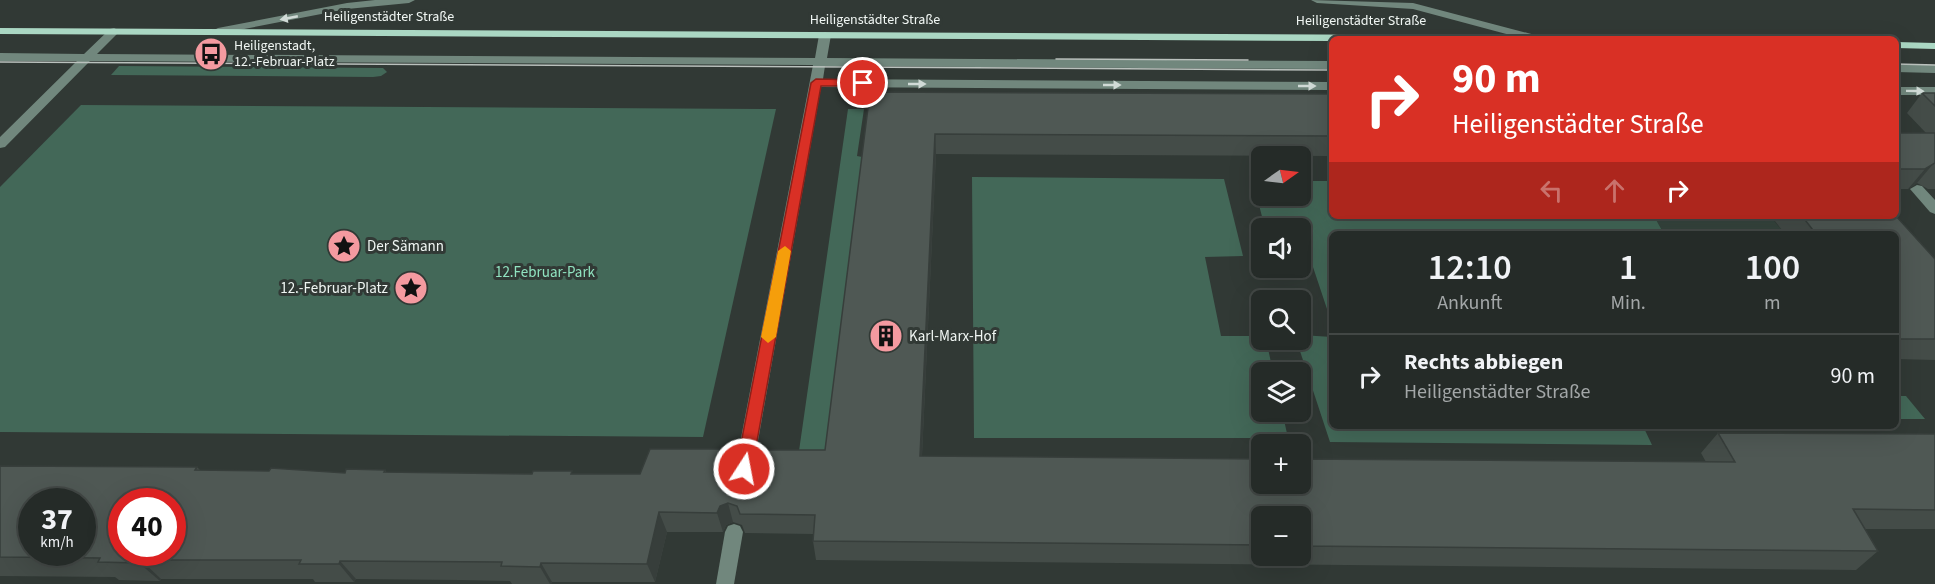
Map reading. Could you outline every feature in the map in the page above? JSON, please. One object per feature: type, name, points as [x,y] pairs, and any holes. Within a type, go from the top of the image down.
[{"type":"main road","name":"Heiligenstädter Straße","points":[[0,31],[1329,36]]},
{"type":"main road","points":[[1899,45],[1935,46]]},
{"type":"street","name":"Heiligenstädter Straße","points":[[218,31],[347,6],[409,0]]},
{"type":"street","name":"Heiligenstädter Straße","points":[[1317,0],[1413,6],[1527,36]]},
{"type":"street","points":[[0,144],[114,31]]},
{"type":"street","points":[[744,469],[825,34]]},
{"type":"street","points":[[0,57],[1329,65]]},
{"type":"street","points":[[1899,69],[1935,69]]},
{"type":"street","points":[[816,83],[1329,86]]},
{"type":"street","points":[[1899,91],[1935,91]]},
{"type":"street","points":[[1917,189],[1935,209]]},
{"type":"street","points":[[725,584],[734,532]]},
{"type":"shaded area","points":[[1656,219],[1772,219],[1782,231],[1662,231]]},
{"type":"green space","points":[[119,66],[383,68],[387,72],[373,77],[111,75]]},
{"type":"green space","name":"12.Februar-Park","points":[[81,105],[776,109],[703,437],[0,432],[0,187]]},
{"type":"green space","points":[[848,109],[864,109],[857,156],[862,157],[825,458],[798,458]]},
{"type":"green space","points":[[972,177],[1224,179],[1243,256],[1205,257],[1221,336],[1251,336],[1251,350],[1268,350],[1271,362],[1251,362],[1251,422],[1284,422],[1287,434],[1251,434],[1251,438],[974,438]]},
{"type":"green space","points":[[1311,181],[1329,181],[1329,219],[1656,219],[1662,231],[1329,231],[1329,315],[1311,261],[1311,218],[1262,218],[1259,206],[1311,206]]},
{"type":"green space","points":[[1311,336],[1329,337],[1329,429],[1644,429],[1652,445],[1330,442],[1311,384],[1311,362],[1304,362],[1300,350],[1311,350]]},
{"type":"green space","points":[[1899,396],[1906,396],[1925,419],[1899,419]]},
{"type":"building","name":"Karl-Marx-Hof","points":[[870,92],[1329,94],[1329,136],[935,134],[920,456],[1251,459],[1251,494],[1311,494],[1311,459],[1735,462],[1718,433],[1935,434],[1935,510],[1853,509],[1878,551],[1311,546],[1311,506],[1251,506],[1251,545],[813,541],[815,515],[740,514],[737,506],[728,503],[720,506],[717,513],[659,512],[647,564],[541,563],[540,567],[501,566],[502,562],[340,561],[339,564],[299,564],[301,560],[186,560],[186,488],[108,488],[108,562],[98,562],[100,558],[96,558],[96,488],[18,488],[18,557],[0,557],[0,466],[197,467],[195,470],[269,471],[271,468],[345,473],[346,469],[385,470],[384,472],[532,474],[533,471],[572,471],[571,474],[640,474],[650,449],[727,449],[731,456],[738,459],[746,457],[750,450],[825,450]]},
{"type":"building","points":[[1922,93],[1935,93],[1935,106]]},
{"type":"building","points":[[1899,133],[1935,133],[1935,163],[1925,169],[1899,169]]},
{"type":"building","points":[[1804,219],[1899,219],[1935,259],[1935,339],[1899,339],[1899,231],[1814,231]]},
{"type":"tram line","points":[[1056,59],[1248,60]]},
{"type":"tram line","points":[[0,62],[1329,70]]},
{"type":"tram line","points":[[1899,64],[1935,65]]},
{"type":"slow traffic","points":[[768,337],[785,251]]},
{"type":"place","name":"Heiligenstadt, 12.-Februar-Platz","points":[[211,54]]},
{"type":"place","name":"Der Sämann","points":[[344,246]]},
{"type":"place","name":"12.-Februar-Platz","points":[[411,288]]},
{"type":"place","name":"Karl-Marx-Hof","points":[[886,336]]},
{"type":"route","points":[[744,469],[816,83],[863,83]]}]
